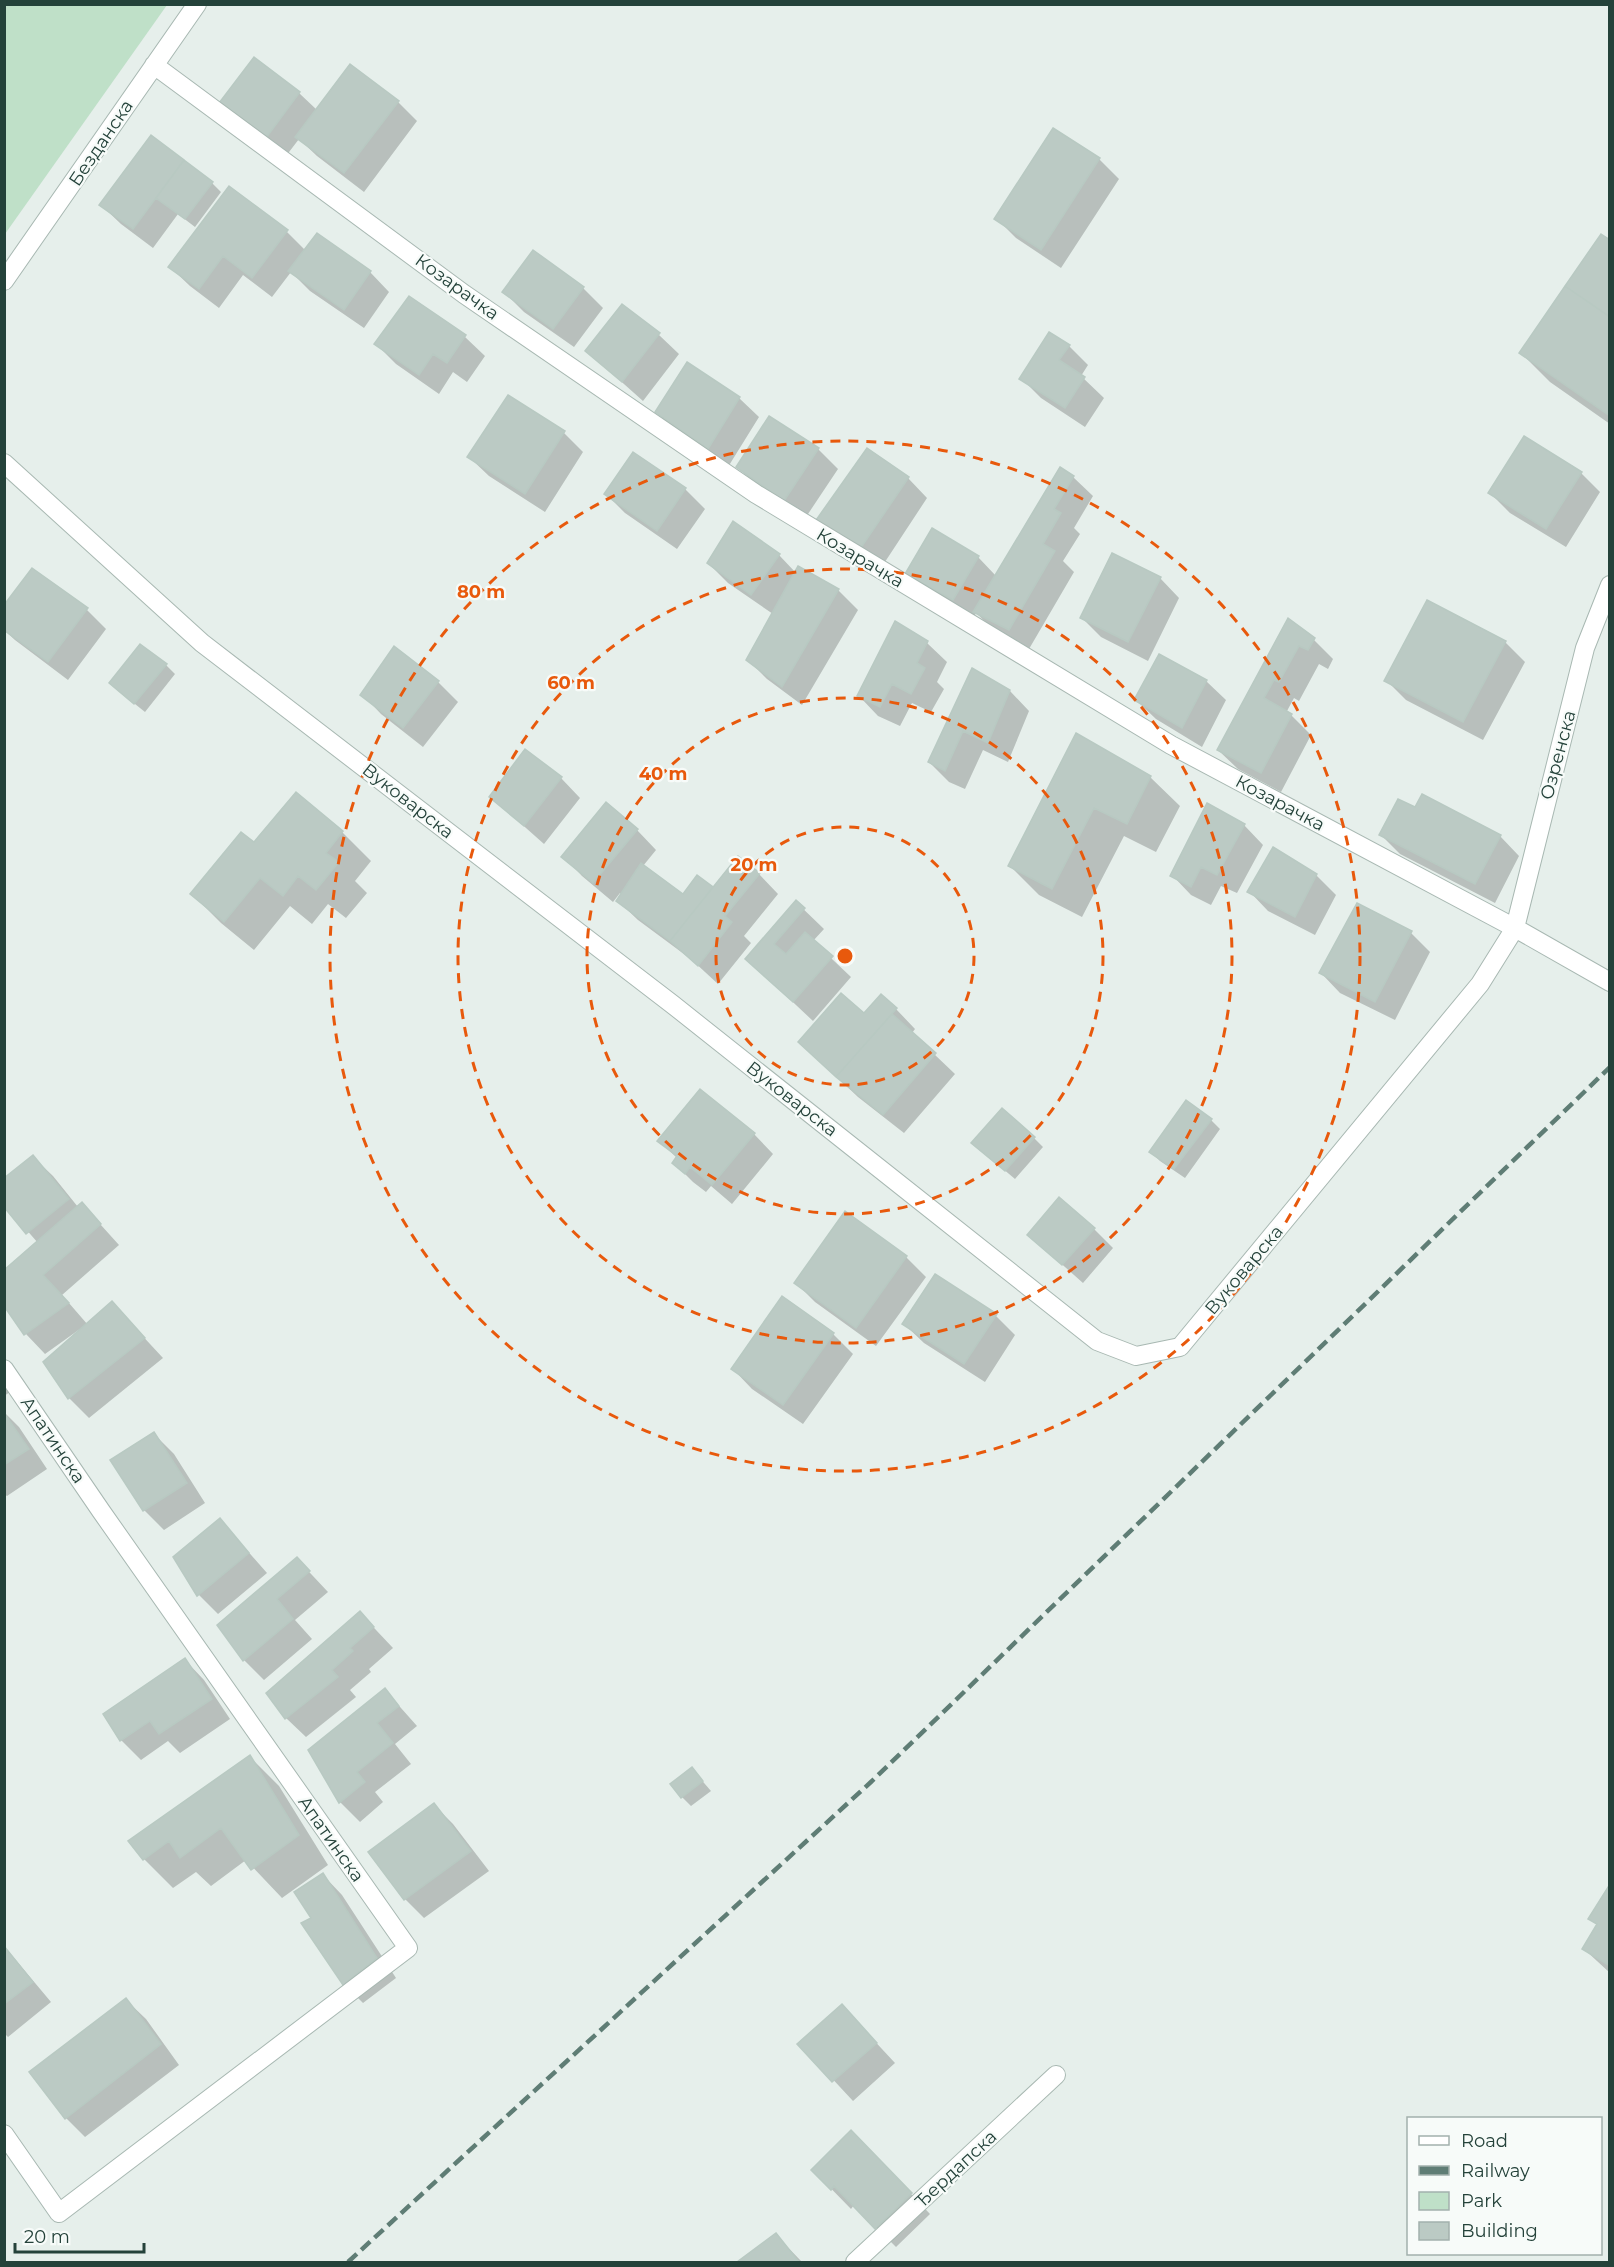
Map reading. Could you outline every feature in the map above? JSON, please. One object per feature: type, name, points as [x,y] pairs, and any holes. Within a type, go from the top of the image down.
[{"type":"street","name":"Безданска","points":[[4,281],[68,193],[197,4]]},
{"type":"street","name":"Козарачка","points":[[154,65],[464,294],[756,494],[1171,745],[1515,928],[1610,982]]},
{"type":"street","name":"Вуковарска","points":[[4,464],[202,643],[672,1004],[1098,1341],[1136,1356],[1180,1347],[1480,984],[1515,928]]},
{"type":"street","name":"Озренска","points":[[1515,928],[1585,648],[1610,585]]},
{"type":"street","name":"Апатинска","points":[[4,1369],[408,1948],[59,2213],[4,2134]]},
{"type":"street","name":"Ђердапска","points":[[855,2262],[1056,2075]]},
{"type":"green space","points":[[4,5],[167,5],[5,234]]},
{"type":"building","points":[[254,57],[300,92],[266,138],[219,103]]},
{"type":"building","points":[[350,64],[399,101],[344,173],[295,137]]},
{"type":"building","points":[[1053,128],[1100,158],[1041,250],[994,219]]},
{"type":"building","points":[[151,135],[184,160],[133,229],[99,205]]},
{"type":"building","points":[[184,160],[213,182],[185,219],[156,198]]},
{"type":"building","points":[[229,186],[288,230],[252,278],[223,256],[199,289],[168,267]]},
{"type":"building","points":[[317,233],[371,271],[344,310],[288,271]]},
{"type":"building","points":[[1601,234],[1610,240],[1610,317],[1565,286]]},
{"type":"building","points":[[533,250],[584,287],[553,329],[502,292]]},
{"type":"building","points":[[1565,286],[1610,317],[1610,416],[1519,353]]},
{"type":"building","points":[[409,296],[466,335],[447,363],[433,354],[419,375],[374,344]]},
{"type":"building","points":[[622,304],[660,333],[622,382],[585,351]]},
{"type":"building","points":[[1049,332],[1070,345],[1059,360],[1085,377],[1065,408],[1019,379]]},
{"type":"building","points":[[687,362],[740,397],[708,449],[655,412]]},
{"type":"building","points":[[508,395],[565,431],[525,494],[467,457]]},
{"type":"building","points":[[769,416],[819,448],[784,501],[736,467]]},
{"type":"building","points":[[1524,436],[1582,472],[1546,529],[1488,493]]},
{"type":"building","points":[[867,448],[909,477],[860,549],[814,523]]},
{"type":"building","points":[[633,452],[686,488],[657,531],[604,494]]},
{"type":"building","points":[[1060,467],[1074,476],[1054,509],[1061,513],[1043,544],[1055,551],[1009,630],[973,612]]},
{"type":"building","points":[[733,521],[780,554],[751,595],[707,563]]},
{"type":"building","points":[[932,528],[979,556],[953,600],[905,574]]},
{"type":"building","points":[[1112,553],[1161,577],[1128,642],[1080,618]]},
{"type":"building","points":[[798,566],[839,589],[782,687],[746,660]]},
{"type":"building","points":[[32,568],[88,608],[48,662],[4,630],[4,605]]},
{"type":"building","points":[[1427,600],[1506,641],[1463,722],[1384,681]]},
{"type":"building","points":[[1288,618],[1315,638],[1308,650],[1299,646],[1279,682],[1274,680],[1264,698],[1292,714],[1261,773],[1217,750]]},
{"type":"building","points":[[895,621],[928,641],[917,663],[925,668],[911,694],[892,684],[880,707],[857,696]]},
{"type":"building","points":[[140,644],[167,664],[134,704],[109,683]]},
{"type":"building","points":[[394,646],[439,681],[403,728],[360,695]]},
{"type":"building","points":[[1159,654],[1207,680],[1182,728],[1134,700]]},
{"type":"building","points":[[972,668],[1010,690],[988,743],[963,731],[945,771],[928,762]]},
{"type":"building","points":[[1076,733],[1151,776],[1127,824],[1094,808],[1052,889],[1008,866]]},
{"type":"building","points":[[525,749],[562,777],[524,826],[489,797]]},
{"type":"building","points":[[296,792],[343,831],[326,853],[339,862],[316,890],[298,876],[283,896],[260,878],[224,922],[190,894],[241,832],[254,842]]},
{"type":"building","points":[[1422,794],[1501,835],[1475,884],[1379,835],[1398,799],[1415,807]]},
{"type":"building","points":[[606,802],[638,829],[593,883],[561,857]]},
{"type":"building","points":[[1207,803],[1245,824],[1217,875],[1201,867],[1191,887],[1170,876]]},
{"type":"building","points":[[1273,847],[1317,874],[1295,917],[1247,892]]},
{"type":"building","points":[[738,856],[760,873],[725,916],[732,922],[698,966],[670,941]]},
{"type":"building","points":[[641,863],[683,894],[697,875],[713,887],[670,941],[616,901]]},
{"type":"building","points":[[796,900],[805,908],[774,944],[786,954],[805,932],[833,956],[793,1002],[745,959]]},
{"type":"building","points":[[1357,903],[1412,931],[1375,1002],[1319,973]]},
{"type":"building","points":[[841,993],[864,1013],[881,994],[897,1008],[836,1077],[798,1042]]},
{"type":"building","points":[[892,1014],[936,1053],[883,1115],[836,1077]]},
{"type":"building","points":[[700,1089],[755,1133],[712,1185],[690,1167],[685,1174],[672,1163],[677,1156],[657,1141]]},
{"type":"building","points":[[1186,1100],[1212,1119],[1174,1169],[1149,1152]]},
{"type":"building","points":[[1002,1108],[1035,1137],[1005,1171],[971,1143]]},
{"type":"building","points":[[33,1155],[69,1199],[26,1234],[4,1207],[4,1178]]},
{"type":"building","points":[[1059,1197],[1095,1228],[1062,1265],[1027,1235]]},
{"type":"building","points":[[82,1202],[101,1224],[43,1275],[69,1303],[24,1335],[4,1306],[4,1270]]},
{"type":"building","points":[[845,1211],[907,1256],[856,1328],[794,1283]]},
{"type":"building","points":[[935,1274],[997,1314],[964,1364],[902,1324]]},
{"type":"building","points":[[782,1296],[834,1333],[783,1405],[731,1369]]},
{"type":"building","points":[[112,1301],[145,1338],[68,1399],[43,1362]]},
{"type":"building","points":[[4,1413],[29,1449],[4,1465]]},
{"type":"building","points":[[154,1432],[187,1483],[143,1511],[110,1460]]},
{"type":"building","points":[[220,1518],[249,1553],[197,1596],[173,1557]]},
{"type":"building","points":[[297,1557],[310,1571],[277,1599],[293,1619],[243,1661],[217,1625]]},
{"type":"building","points":[[360,1611],[374,1627],[350,1648],[353,1651],[332,1670],[338,1677],[285,1719],[266,1693]]},
{"type":"building","points":[[185,1658],[212,1699],[159,1734],[150,1721],[120,1741],[103,1714]]},
{"type":"building","points":[[385,1688],[399,1706],[377,1723],[393,1743],[357,1772],[365,1782],[339,1803],[308,1750]]},
{"type":"building","points":[[250,1755],[299,1835],[251,1870],[221,1828],[180,1858],[169,1841],[143,1860],[128,1841]]},
{"type":"building","points":[[692,1767],[703,1781],[681,1798],[670,1784]]},
{"type":"building","points":[[434,1803],[471,1851],[404,1900],[368,1852]]},
{"type":"building","points":[[323,1873],[377,1958],[343,1985],[301,1923],[311,1918],[294,1892]]},
{"type":"building","points":[[1610,1884],[1610,1966],[1582,1949],[1597,1924],[1588,1919]]},
{"type":"building","points":[[4,1946],[33,1982],[4,2004]]},
{"type":"building","points":[[126,1998],[161,2044],[65,2119],[29,2072]]},
{"type":"building","points":[[842,2004],[877,2043],[832,2082],[797,2044]]},
{"type":"building","points":[[851,2130],[912,2193],[875,2229],[834,2186],[831,2190],[811,2170]]},
{"type":"building","points":[[776,2233],[799,2262],[737,2262]]},
{"type":"railway","points":[[348,2262],[872,1781],[1610,1067]]}]
